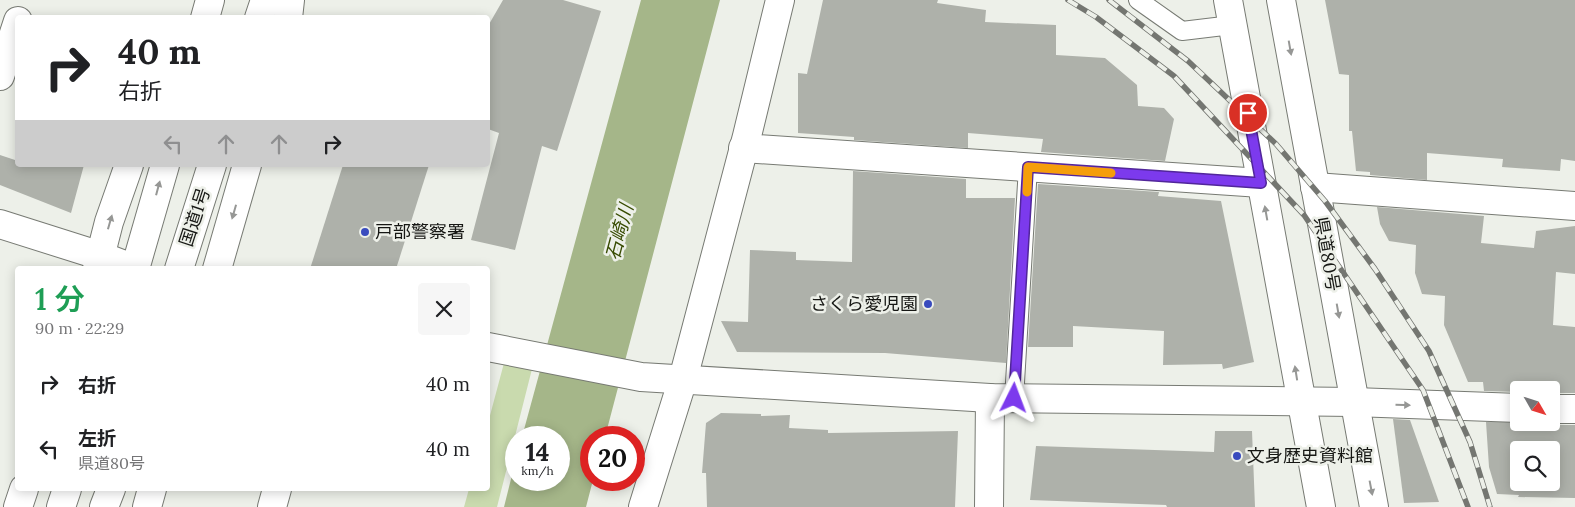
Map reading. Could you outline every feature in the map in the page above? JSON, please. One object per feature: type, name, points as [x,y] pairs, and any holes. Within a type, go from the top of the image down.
[{"type":"main road","points":[[19,15],[24,0]]},
{"type":"main road","points":[[260,15],[265,0]]},
{"type":"main road","points":[[288,15],[290,0]]},
{"type":"main road","points":[[643,507],[683,379],[780,0]]},
{"type":"main road","name":"県道80号","points":[[1281,0],[1374,507]]},
{"type":"main road","points":[[1230,13],[1321,507]]},
{"type":"main road","points":[[0,76],[15,28]]},
{"type":"main road","points":[[743,148],[1261,183]]},
{"type":"main road","points":[[99,262],[109,222],[128,167]]},
{"type":"main road","points":[[136,266],[164,167]]},
{"type":"main road","name":"国道1号","points":[[180,266],[211,167]]},
{"type":"main road","name":"国道1号","points":[[218,266],[246,167]]},
{"type":"main road","points":[[1315,187],[1575,206]]},
{"type":"main road","points":[[0,224],[99,262],[120,266]]},
{"type":"main road","points":[[490,347],[641,377],[1002,398],[1354,402],[1510,408]]},
{"type":"main road","points":[[989,507],[1002,398]]},
{"type":"main road","points":[[1560,409],[1575,409]]},
{"type":"main road","points":[[18,507],[23,491]]},
{"type":"main road","points":[[61,507],[66,491]]},
{"type":"main road","points":[[104,507],[110,491]]},
{"type":"main road","points":[[147,507],[151,491]]},
{"type":"main road","points":[[272,507],[276,491]]},
{"type":"lane","points":[[1138,0],[1182,31],[1230,13]]},
{"type":"lane","points":[[1002,398],[1028,167]]},
{"type":"shaded area","points":[[504,363],[532,369],[518,426],[505,426],[505,475],[497,507],[464,507],[468,491],[490,491],[490,416]]},
{"type":"water","name":"石崎川","points":[[641,0],[720,0],[608,426],[580,426],[580,491],[590,491],[586,507],[504,507],[508,491],[570,491],[570,426],[525,426]]},
{"type":"building","points":[[503,0],[563,0],[601,11],[557,151],[542,146],[515,250],[471,240],[499,133],[490,130],[490,23]]},
{"type":"building","points":[[823,0],[938,0],[937,3],[986,10],[985,22],[1056,25],[1056,55],[1105,58],[1137,85],[1138,106],[1164,108],[1174,119],[1165,161],[1041,152],[1043,139],[968,133],[968,148],[854,140],[854,137],[798,133],[798,73],[807,74]]},
{"type":"building","points":[[1325,0],[1575,0],[1575,161],[1561,159],[1560,171],[1502,167],[1503,159],[1427,153],[1427,180],[1370,175],[1370,172],[1356,171],[1352,131],[1349,131],[1349,75],[1339,74]]},
{"type":"building","points":[[0,155],[15,160],[15,167],[83,167],[71,213],[0,185]]},
{"type":"building","name":"戸部警察署","points":[[342,167],[428,167],[397,266],[311,266]]},
{"type":"building","points":[[853,171],[966,179],[966,198],[1015,198],[1006,363],[885,353],[737,352],[721,321],[748,322],[750,250],[796,252],[796,260],[852,262]]},
{"type":"building","points":[[1038,184],[1159,192],[1158,196],[1221,201],[1254,362],[1223,369],[1222,364],[1163,365],[1164,331],[1073,326],[1073,347],[1028,347]]},
{"type":"building","points":[[1377,207],[1484,216],[1481,243],[1534,248],[1536,231],[1575,226],[1575,274],[1556,272],[1553,325],[1575,327],[1575,393],[1560,393],[1560,381],[1510,381],[1510,392],[1484,391],[1483,382],[1468,382],[1444,325],[1445,296],[1422,294],[1415,273],[1416,245],[1389,241],[1380,224]]},
{"type":"building","points":[[721,413],[761,414],[761,416],[790,415],[789,428],[828,430],[828,433],[958,431],[955,507],[707,507],[706,473],[702,473],[706,423]]},
{"type":"building","points":[[1393,419],[1410,420],[1439,502],[1404,503]]},
{"type":"building","points":[[1486,422],[1510,422],[1510,431],[1560,431],[1560,425],[1575,425],[1575,498],[1518,497],[1519,495],[1497,494],[1489,467]]},
{"type":"building","points":[[1215,431],[1252,431],[1255,507],[1167,507],[1166,505],[1030,500],[1036,446],[1214,452]]},
{"type":"railway","points":[[1068,0],[1096,17],[1174,76],[1304,215],[1423,390],[1468,507]]},
{"type":"railway","points":[[1109,0],[1188,61],[1276,144],[1325,201],[1375,269],[1429,351],[1470,442],[1490,507]]},
{"type":"slow traffic","points":[[1027,192],[1028,167],[1111,173]]},
{"type":"place","name":"戸部警察署","points":[[365,232]]},
{"type":"place","name":"さくら愛児園","points":[[928,304]]},
{"type":"place","name":"文身歴史資料館","points":[[1237,456]]},
{"type":"route","points":[[1014,398],[1028,167],[1261,183],[1248,113]]}]
